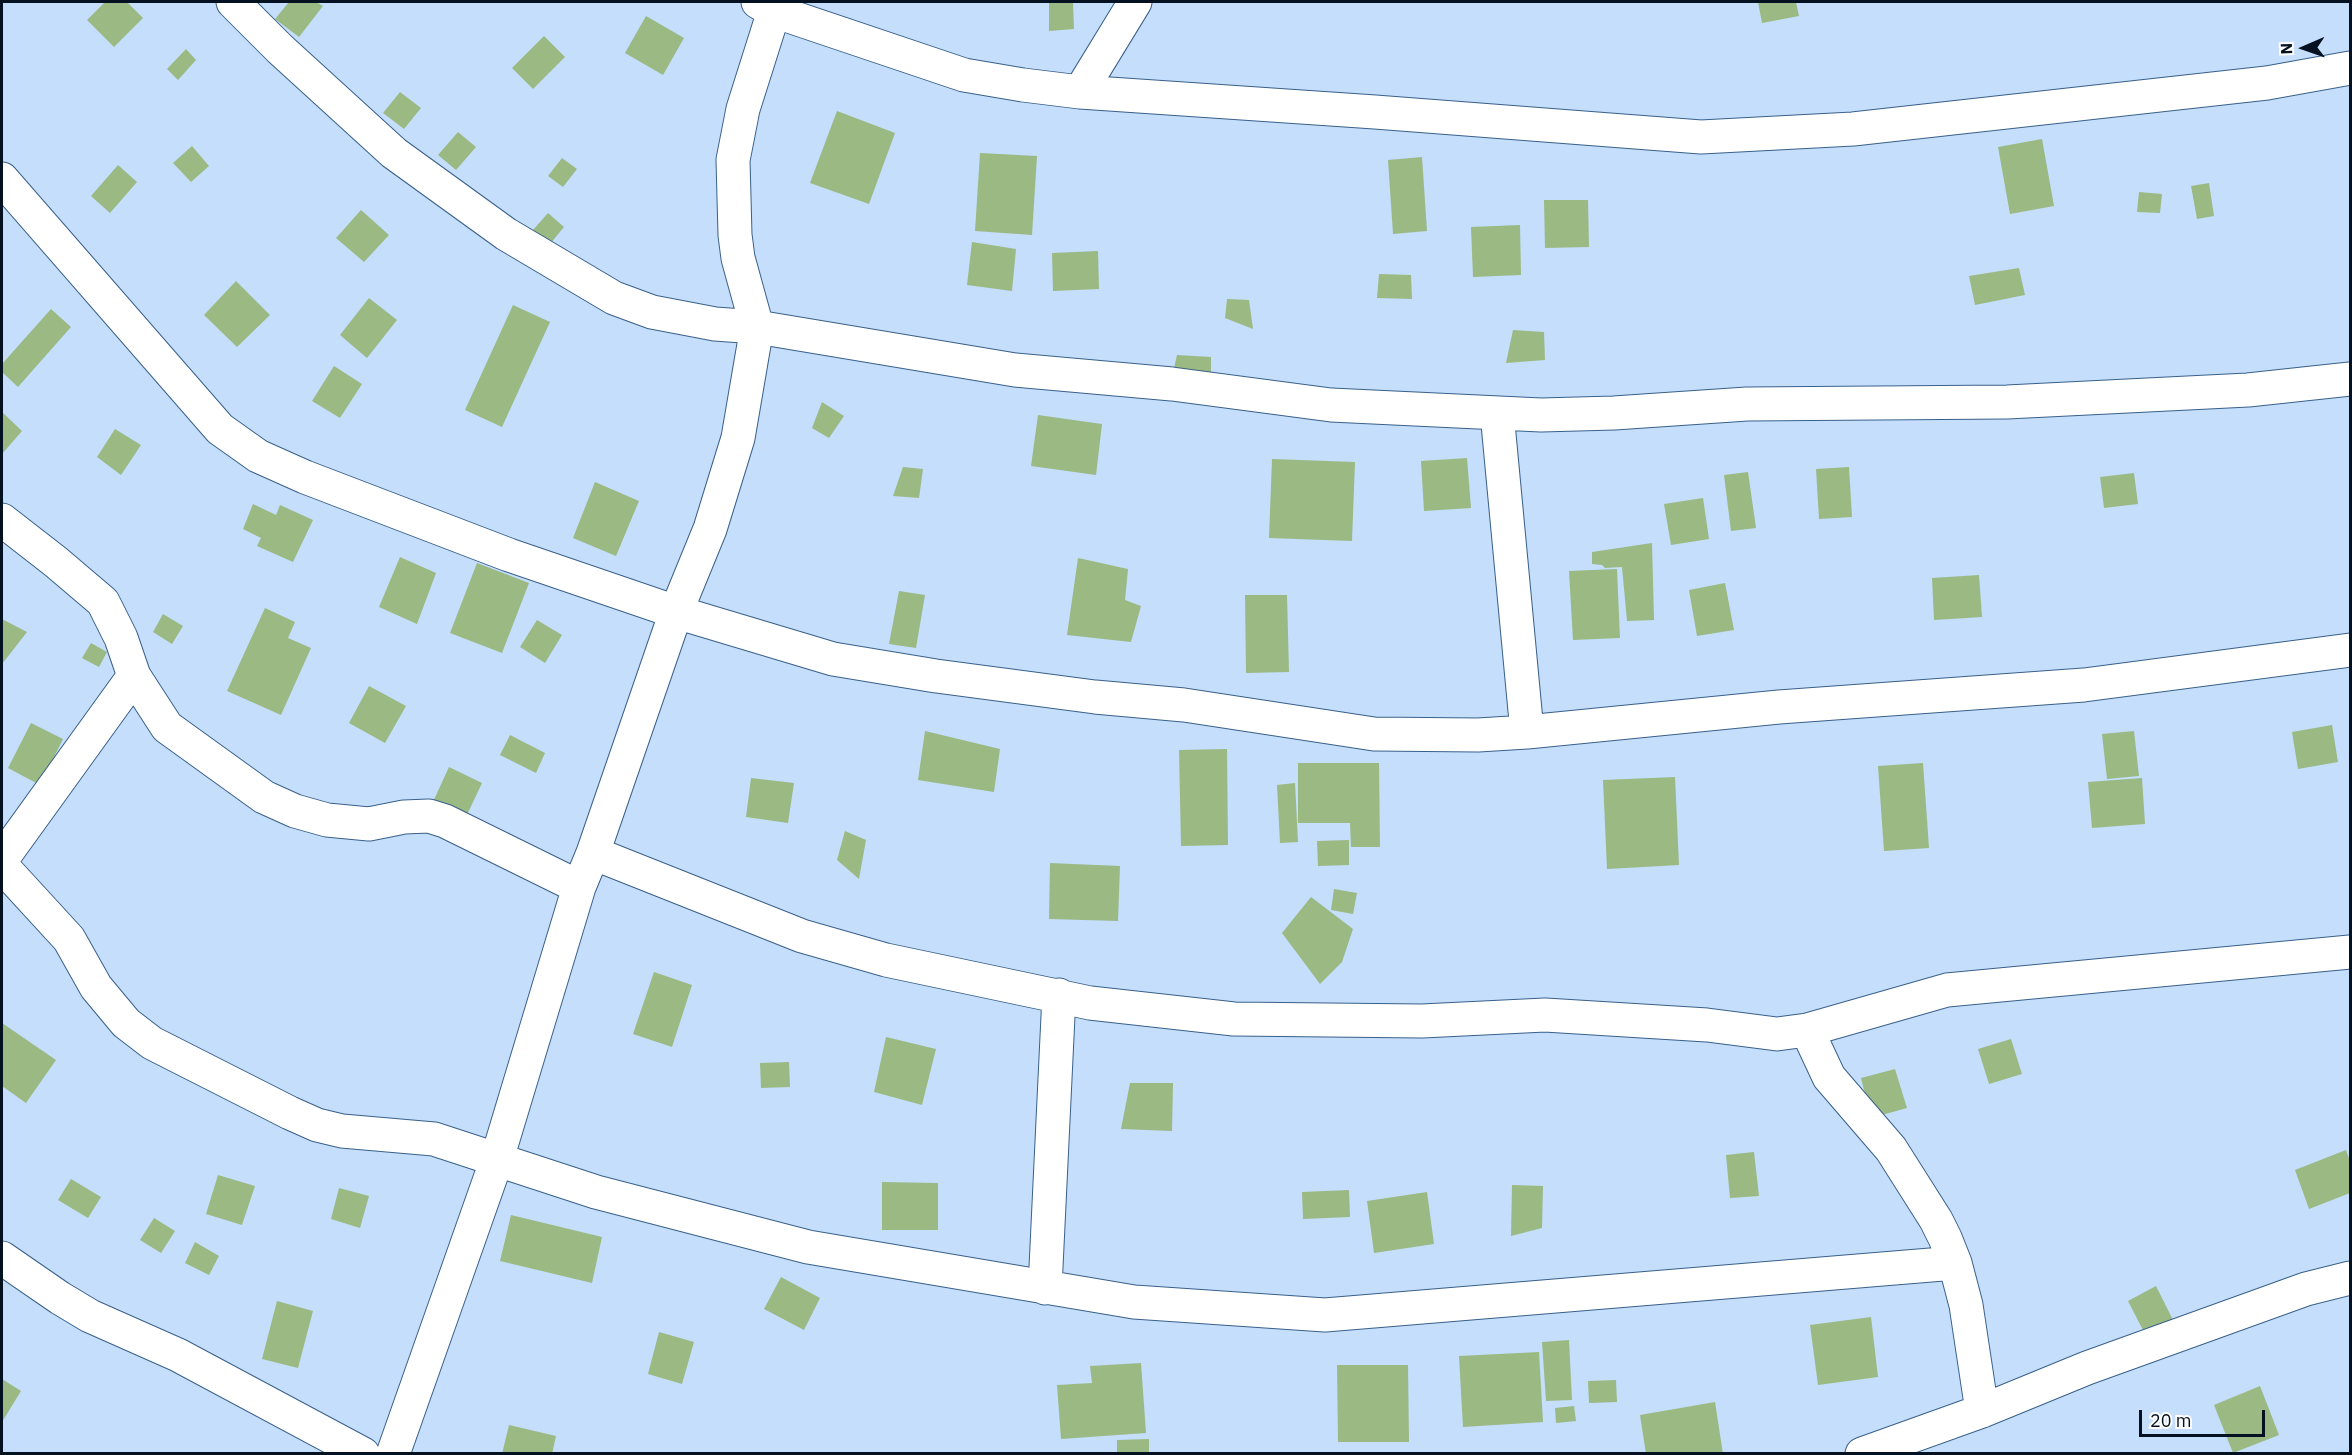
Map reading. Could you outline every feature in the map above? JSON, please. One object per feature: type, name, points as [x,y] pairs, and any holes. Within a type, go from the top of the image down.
[{"type":"street","points":[[233,2],[280,49],[394,153],[506,234],[614,298],[652,312],[715,324],[757,327],[1015,370],[1172,384],[1330,405],[1541,415],[1614,413],[1747,404],[2007,402],[2248,390],[2350,379]]},
{"type":"street","points":[[1080,92],[1135,2]]},
{"type":"street","points":[[393,1454],[497,1159],[579,887],[593,853],[676,612],[711,529],[738,438],[757,327],[738,258],[735,235],[733,160],[743,109],[770,5],[964,75],[1080,92],[1701,137],[1853,129],[2255,84],[2350,68]]},
{"type":"street","points":[[2,179],[220,429],[258,456],[305,477],[509,555],[676,612],[833,659],[936,676],[1095,697],[1184,705],[1374,734],[1478,735],[1779,707],[2084,685],[2350,650]]},
{"type":"street","points":[[1497,413],[1527,732]]},
{"type":"street","points":[[2,520],[103,602],[121,638],[134,676],[167,727],[264,797],[296,811],[327,820],[369,824],[404,817],[429,816],[445,821],[579,887]]},
{"type":"street","points":[[2,859],[134,676]]},
{"type":"street","points":[[593,853],[802,936],[886,960],[1090,1003],[1234,1019],[1422,1021],[1545,1016],[1707,1025],[1777,1034],[1807,1030],[1947,990],[2350,952]]},
{"type":"street","points":[[2,866],[69,939],[96,987],[126,1023],[152,1043],[317,1125],[342,1131],[434,1139],[596,1192],[808,1247],[1134,1302],[1325,1315],[1955,1263]]},
{"type":"street","points":[[1045,1288],[1059,995]]},
{"type":"street","points":[[1807,1030],[1829,1077],[1891,1149],[1936,1220],[1955,1263],[1966,1305],[1982,1411]]},
{"type":"street","points":[[2,1258],[60,1299],[90,1316],[178,1356],[363,1454]]},
{"type":"street","points":[[1862,1454],[1982,1411],[2086,1368],[2284,1297],[2350,1278]]},
{"type":"building","points":[[105,2],[127,2],[143,18],[114,47],[87,20]]},
{"type":"building","points":[[289,2],[316,2],[323,6],[299,37],[275,19]]},
{"type":"building","points":[[1049,2],[1073,2],[1074,29],[1049,31]]},
{"type":"building","points":[[1758,2],[1796,2],[1799,16],[1762,23]]},
{"type":"building","points":[[646,16],[684,38],[663,75],[625,53]]},
{"type":"building","points":[[544,36],[565,57],[533,89],[512,68]]},
{"type":"building","points":[[186,49],[196,60],[178,80],[167,69]]},
{"type":"building","points":[[400,92],[421,108],[404,129],[383,113]]},
{"type":"building","points":[[837,111],[895,133],[869,204],[810,183]]},
{"type":"building","points":[[458,132],[476,147],[456,170],[438,155]]},
{"type":"building","points":[[2042,139],[2054,206],[2010,214],[1998,147]]},
{"type":"building","points":[[192,146],[209,166],[191,182],[173,163]]},
{"type":"building","points":[[980,153],[1037,156],[1032,235],[975,231]]},
{"type":"building","points":[[1422,157],[1427,231],[1393,234],[1388,160]]},
{"type":"building","points":[[562,158],[577,169],[563,187],[548,176]]},
{"type":"building","points":[[118,165],[137,182],[110,213],[91,196]]},
{"type":"building","points":[[2209,183],[2214,216],[2197,219],[2191,186]]},
{"type":"building","points":[[2139,192],[2162,194],[2160,213],[2137,212]]},
{"type":"building","points":[[1544,200],[1588,200],[1589,247],[1545,248]]},
{"type":"building","points":[[361,210],[389,235],[364,262],[336,238]]},
{"type":"building","points":[[548,213],[564,227],[550,244],[533,230]]},
{"type":"building","points":[[1520,225],[1521,275],[1473,277],[1471,227]]},
{"type":"building","points":[[972,242],[1016,249],[1012,291],[967,285]]},
{"type":"building","points":[[1098,251],[1099,289],[1053,291],[1052,253]]},
{"type":"building","points":[[2019,268],[2025,295],[1975,305],[1969,276]]},
{"type":"building","points":[[1379,274],[1411,275],[1412,299],[1377,298]]},
{"type":"building","points":[[236,281],[270,315],[237,347],[204,315]]},
{"type":"building","points":[[369,298],[397,320],[367,358],[340,335]]},
{"type":"building","points":[[1227,299],[1249,300],[1253,329],[1225,318]]},
{"type":"building","points":[[513,305],[550,322],[502,427],[465,410]]},
{"type":"building","points":[[51,309],[71,327],[18,387],[2,372],[2,364]]},
{"type":"building","points":[[1513,330],[1544,332],[1545,360],[1506,363]]},
{"type":"building","points":[[1177,355],[1211,357],[1211,377],[1174,368]]},
{"type":"building","points":[[334,366],[362,384],[340,418],[312,401]]},
{"type":"building","points":[[822,402],[844,416],[829,438],[812,428]]},
{"type":"building","points":[[2,412],[22,431],[2,454]]},
{"type":"building","points":[[1038,415],[1102,424],[1096,475],[1031,466]]},
{"type":"building","points":[[115,429],[141,445],[121,475],[97,457]]},
{"type":"building","points":[[1467,458],[1471,508],[1424,511],[1421,461]]},
{"type":"building","points":[[1272,459],[1355,462],[1352,541],[1269,538]]},
{"type":"building","points":[[903,467],[923,469],[919,498],[893,496]]},
{"type":"building","points":[[1849,467],[1852,517],[1819,519],[1816,469]]},
{"type":"building","points":[[1748,472],[1756,528],[1731,531],[1724,475]]},
{"type":"building","points":[[2134,473],[2138,504],[2104,508],[2100,477]]},
{"type":"building","points":[[595,482],[639,501],[616,556],[573,538]]},
{"type":"building","points":[[1703,498],[1709,539],[1671,545],[1664,504]]},
{"type":"building","points":[[253,504],[276,515],[280,505],[313,520],[293,562],[257,546],[261,538],[243,529]]},
{"type":"building","points":[[1652,543],[1654,620],[1627,621],[1622,567],[1605,568],[1602,565],[1592,564],[1592,552]]},
{"type":"building","points":[[400,557],[436,573],[417,624],[379,607]]},
{"type":"building","points":[[1078,558],[1128,569],[1125,600],[1141,606],[1131,642],[1067,635]]},
{"type":"building","points":[[477,563],[529,583],[502,653],[450,633]]},
{"type":"building","points":[[1617,569],[1620,638],[1573,640],[1569,571]]},
{"type":"building","points":[[1979,575],[1982,617],[1934,620],[1932,578]]},
{"type":"building","points":[[1725,583],[1734,630],[1697,636],[1689,590]]},
{"type":"building","points":[[899,591],[925,595],[916,648],[889,644]]},
{"type":"building","points":[[1245,595],[1287,595],[1289,672],[1246,673]]},
{"type":"building","points":[[265,608],[295,622],[288,638],[311,648],[281,715],[227,691]]},
{"type":"building","points":[[163,614],[183,626],[172,644],[153,632]]},
{"type":"building","points":[[2,619],[27,632],[2,664]]},
{"type":"building","points":[[537,620],[562,635],[545,663],[520,647]]},
{"type":"building","points":[[91,643],[107,652],[99,667],[82,658]]},
{"type":"building","points":[[369,686],[406,706],[385,743],[349,723]]},
{"type":"building","points":[[31,723],[63,739],[40,785],[8,768]]},
{"type":"building","points":[[2332,725],[2338,762],[2298,769],[2292,732]]},
{"type":"building","points":[[925,731],[1000,749],[994,792],[918,780]]},
{"type":"building","points":[[2134,731],[2139,776],[2107,779],[2102,734]]},
{"type":"building","points":[[510,735],[545,753],[536,773],[500,755]]},
{"type":"building","points":[[1227,749],[1228,845],[1181,846],[1179,750]]},
{"type":"building","points":[[1298,763],[1379,763],[1380,847],[1351,847],[1350,823],[1298,823]]},
{"type":"building","points":[[1923,763],[1929,848],[1884,851],[1878,766]]},
{"type":"building","points":[[449,767],[482,783],[465,819],[432,804]]},
{"type":"building","points":[[1675,777],[1679,865],[1607,869],[1603,780]]},
{"type":"building","points":[[751,778],[794,783],[788,823],[746,817]]},
{"type":"building","points":[[2142,778],[2145,824],[2092,828],[2088,782]]},
{"type":"building","points":[[1295,783],[1298,842],[1280,843],[1277,785]]},
{"type":"building","points":[[845,831],[866,840],[859,879],[837,860]]},
{"type":"building","points":[[1349,840],[1349,865],[1318,866],[1317,841]]},
{"type":"building","points":[[1050,863],[1120,866],[1118,921],[1049,919]]},
{"type":"building","points":[[1334,889],[1357,893],[1353,914],[1331,910]]},
{"type":"building","points":[[1311,897],[1353,929],[1342,962],[1320,984],[1282,933]]},
{"type":"building","points":[[654,972],[692,985],[672,1047],[633,1034]]},
{"type":"building","points":[[2,1023],[56,1060],[26,1103],[2,1086]]},
{"type":"building","points":[[886,1037],[936,1049],[922,1105],[874,1092]]},
{"type":"building","points":[[2011,1039],[2022,1074],[1989,1084],[1978,1049]]},
{"type":"building","points":[[789,1062],[790,1087],[761,1088],[760,1063]]},
{"type":"building","points":[[1895,1069],[1907,1108],[1871,1118],[1861,1078]]},
{"type":"building","points":[[1130,1083],[1173,1083],[1172,1131],[1121,1129]]},
{"type":"building","points":[[2346,1150],[2350,1161],[2350,1193],[2309,1209],[2295,1170]]},
{"type":"building","points":[[1754,1152],[1759,1196],[1730,1198],[1726,1155]]},
{"type":"building","points":[[218,1175],[255,1186],[242,1225],[206,1214]]},
{"type":"building","points":[[71,1179],[101,1197],[88,1218],[58,1200]]},
{"type":"building","points":[[882,1182],[938,1183],[938,1230],[882,1230]]},
{"type":"building","points":[[1512,1185],[1543,1186],[1542,1228],[1511,1236]]},
{"type":"building","points":[[339,1188],[369,1196],[360,1228],[331,1219]]},
{"type":"building","points":[[1349,1190],[1350,1217],[1303,1219],[1302,1192]]},
{"type":"building","points":[[1427,1192],[1434,1244],[1374,1253],[1367,1201]]},
{"type":"building","points":[[511,1215],[602,1237],[592,1283],[500,1261]]},
{"type":"building","points":[[154,1218],[175,1231],[161,1253],[140,1240]]},
{"type":"building","points":[[195,1242],[219,1256],[209,1275],[185,1263]]},
{"type":"building","points":[[781,1277],[820,1298],[804,1330],[764,1309]]},
{"type":"building","points":[[2156,1286],[2174,1322],[2146,1336],[2128,1301]]},
{"type":"building","points":[[277,1301],[313,1311],[298,1368],[262,1359]]},
{"type":"building","points":[[1871,1317],[1878,1377],[1818,1385],[1810,1325]]},
{"type":"building","points":[[659,1332],[694,1342],[682,1384],[648,1374]]},
{"type":"building","points":[[1569,1340],[1572,1400],[1546,1401],[1542,1342]]},
{"type":"building","points":[[1539,1352],[1543,1422],[1463,1427],[1459,1356]]},
{"type":"building","points":[[1141,1363],[1146,1433],[1061,1439],[1057,1385],[1092,1383],[1090,1366]]},
{"type":"building","points":[[1337,1365],[1408,1365],[1409,1442],[1338,1442]]},
{"type":"building","points":[[2,1379],[21,1391],[2,1422]]},
{"type":"building","points":[[1616,1380],[1617,1402],[1589,1403],[1588,1381]]},
{"type":"building","points":[[2260,1386],[2279,1435],[2233,1453],[2214,1405]]},
{"type":"building","points":[[1715,1402],[1723,1454],[1646,1454],[1640,1415]]},
{"type":"building","points":[[1574,1406],[1576,1421],[1556,1423],[1555,1408]]},
{"type":"building","points":[[509,1425],[556,1436],[552,1454],[502,1454]]},
{"type":"building","points":[[1149,1439],[1149,1454],[1117,1454],[1117,1440]]}]
